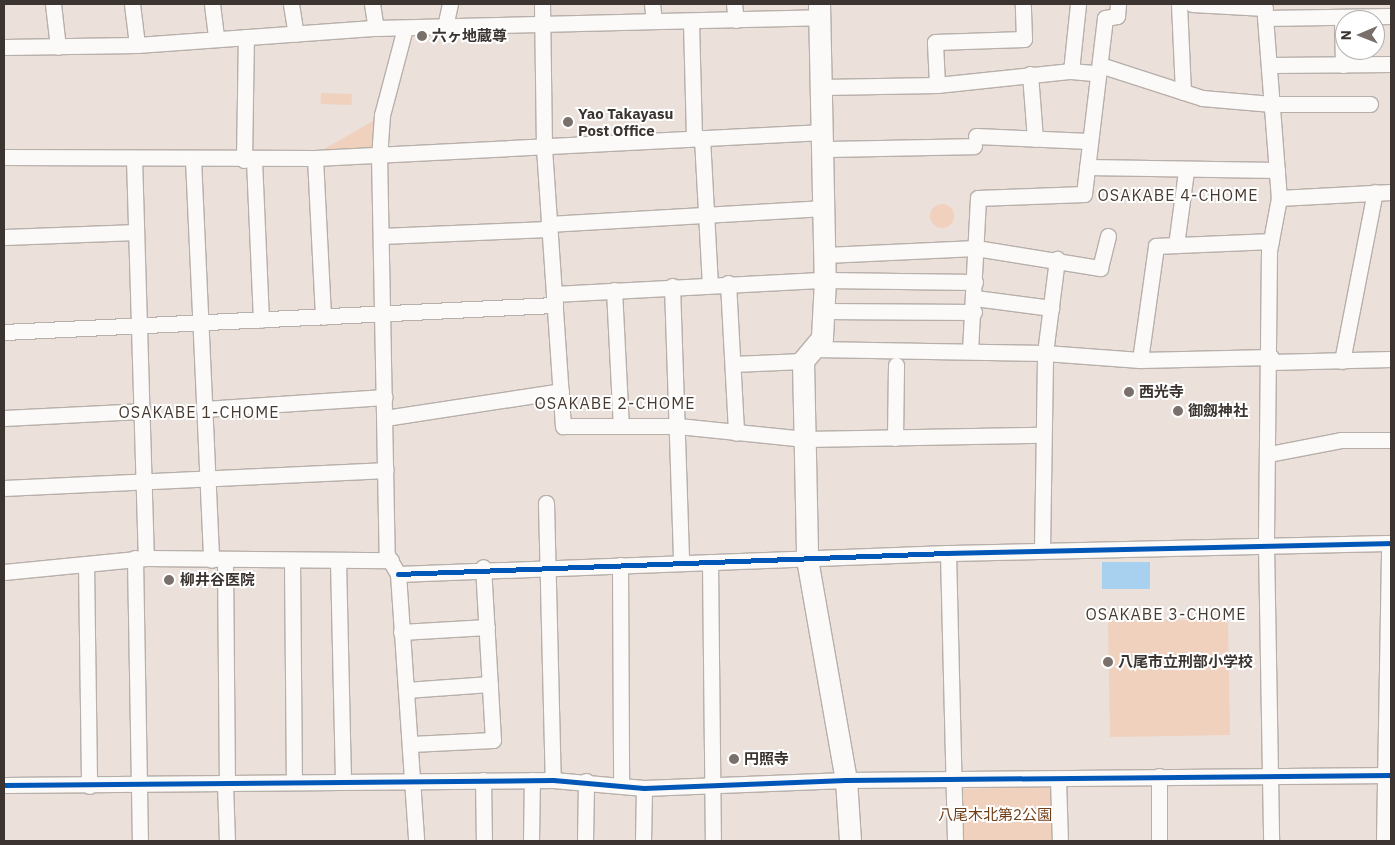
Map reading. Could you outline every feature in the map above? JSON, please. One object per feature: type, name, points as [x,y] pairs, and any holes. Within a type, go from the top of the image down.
[{"type":"street","points":[[52,4],[58,47]]},
{"type":"street","points":[[132,4],[137,45]]},
{"type":"street","points":[[212,4],[216,39]]},
{"type":"street","points":[[291,4],[296,34]]},
{"type":"street","points":[[372,4],[376,28]]},
{"type":"street","points":[[444,27],[450,4]]},
{"type":"street","points":[[542,4],[544,148],[548,227],[564,426],[678,426],[805,439],[1042,435]]},
{"type":"street","points":[[652,4],[654,21]]},
{"type":"street","points":[[734,4],[736,20]]},
{"type":"street","points":[[937,85],[935,42],[1024,39],[1023,4]]},
{"type":"street","points":[[1071,71],[1078,4]]},
{"type":"street","points":[[970,351],[974,305],[978,198],[1084,194],[1105,18],[1117,16],[1118,4]]},
{"type":"street","points":[[1179,4],[1183,92]]},
{"type":"street","points":[[1192,4],[1335,15]]},
{"type":"street","points":[[4,47],[137,45],[376,28],[542,27],[654,21],[692,22],[736,20],[820,10],[825,280],[822,338],[808,355],[805,439],[807,559],[846,780],[850,841]]},
{"type":"street","points":[[1265,10],[1279,198],[1272,241],[1266,545],[1271,841]]},
{"type":"street","points":[[692,22],[698,138],[706,214],[710,285]]},
{"type":"street","points":[[406,28],[382,115],[379,154],[387,555],[395,567],[414,781],[416,841]]},
{"type":"street","points":[[246,37],[249,160],[261,320]]},
{"type":"street","points":[[1343,60],[1343,65]]},
{"type":"street","points":[[1269,65],[1391,64]]},
{"type":"street","points":[[822,87],[937,85],[1030,74],[1098,69],[1202,98],[1272,104],[1370,104]]},
{"type":"street","points":[[1030,74],[1034,138]]},
{"type":"street","points":[[4,157],[249,160],[544,148],[698,138],[975,141],[1034,138],[1089,141]]},
{"type":"street","points":[[134,158],[142,482],[137,787],[140,841]]},
{"type":"street","points":[[315,158],[322,317]]},
{"type":"street","points":[[193,159],[207,479],[218,560],[227,841]]},
{"type":"street","points":[[1087,167],[1186,171],[1276,170]]},
{"type":"street","points":[[1176,245],[1186,171]]},
{"type":"street","points":[[1342,361],[1375,192]]},
{"type":"street","points":[[1279,198],[1391,192]]},
{"type":"street","points":[[381,236],[548,227],[706,214],[825,208]]},
{"type":"street","points":[[4,237],[136,232]]},
{"type":"street","points":[[825,255],[976,248],[1057,259],[1100,268],[1108,236]]},
{"type":"street","points":[[1140,360],[1156,246],[1272,241]]},
{"type":"street","points":[[1042,550],[1042,435],[1045,353],[1057,259]]},
{"type":"street","points":[[4,332],[383,314],[554,299],[614,290],[728,283],[825,280],[975,282]]},
{"type":"street","points":[[728,283],[736,433]]},
{"type":"street","points":[[672,286],[682,562]]},
{"type":"street","points":[[614,290],[622,426]]},
{"type":"street","points":[[823,311],[974,305],[1051,308]]},
{"type":"street","points":[[733,364],[808,355],[970,351],[1045,353],[1140,360],[1271,359],[1342,361],[1391,359]]},
{"type":"street","points":[[896,365],[896,438]]},
{"type":"street","points":[[385,418],[561,391]]},
{"type":"street","points":[[204,409],[385,397]]},
{"type":"street","points":[[4,418],[140,411]]},
{"type":"street","points":[[1268,454],[1341,440],[1391,440]]},
{"type":"street","points":[[4,488],[386,470]]},
{"type":"street","points":[[546,503],[554,780]]},
{"type":"street","points":[[4,572],[140,558],[338,560],[395,567],[483,568],[1042,550],[1390,543],[1388,775],[1384,841]]},
{"type":"street","points":[[948,553],[955,841]]},
{"type":"street","points":[[292,560],[294,782]]},
{"type":"street","points":[[338,560],[343,780]]},
{"type":"street","points":[[710,562],[712,841]]},
{"type":"street","points":[[86,564],[89,786]]},
{"type":"street","points":[[620,564],[621,784]]},
{"type":"street","points":[[411,744],[492,740],[483,568]]},
{"type":"street","points":[[401,632],[487,627]]},
{"type":"street","points":[[406,690],[490,684]]},
{"type":"street","points":[[4,785],[137,787],[343,780],[554,780],[621,784],[644,788],[846,780],[1058,779],[1271,774],[1388,775]]},
{"type":"street","points":[[1159,776],[1159,841]]},
{"type":"street","points":[[1058,779],[1060,841]]},
{"type":"street","points":[[483,780],[484,841]]},
{"type":"street","points":[[531,841],[532,780]]},
{"type":"street","points":[[585,841],[586,781]]},
{"type":"street","points":[[643,841],[644,788]]},
{"type":"green space","points":[[321,93],[352,94],[352,105],[321,104]]},
{"type":"green space","points":[[375,120],[375,143],[369,149],[324,149]]},
{"type":"green space","points":[[942,204],[951,207],[954,216],[951,225],[942,228],[933,225],[930,216],[933,207]]},
{"type":"green space","points":[[1228,619],[1230,735],[1110,737],[1108,621]]},
{"type":"green space","name":"八尾木北第2公園","points":[[1048,786],[1052,790],[1054,841],[961,841],[959,789]]},
{"type":"water","points":[[1102,562],[1150,562],[1150,589],[1102,589]]},
{"type":"cycle path","points":[[398,574],[948,553],[1391,543]]},
{"type":"cycle path","points":[[4,785],[553,780],[644,788],[846,780],[1391,775]]},
{"type":"place","name":"六ヶ地蔵尊","points":[[422,36]]},
{"type":"place","name":"Yao Takayasu Post Office","points":[[568,122]]},
{"type":"place","name":"西光寺","points":[[1129,392]]},
{"type":"place","name":"御劔神社","points":[[1178,411]]},
{"type":"place","name":"柳井谷医院","points":[[169,580]]},
{"type":"place","name":"八尾市立刑部小学校","points":[[1108,662]]},
{"type":"place","name":"円照寺","points":[[734,759]]},
{"type":"district","name":"OSAKABE 4-CHOME","points":[[1178,195]]},
{"type":"district","name":"OSAKABE 2-CHOME","points":[[615,403]]},
{"type":"district","name":"OSAKABE 1-CHOME","points":[[199,412]]},
{"type":"district","name":"OSAKABE 3-CHOME","points":[[1166,614]]}]
